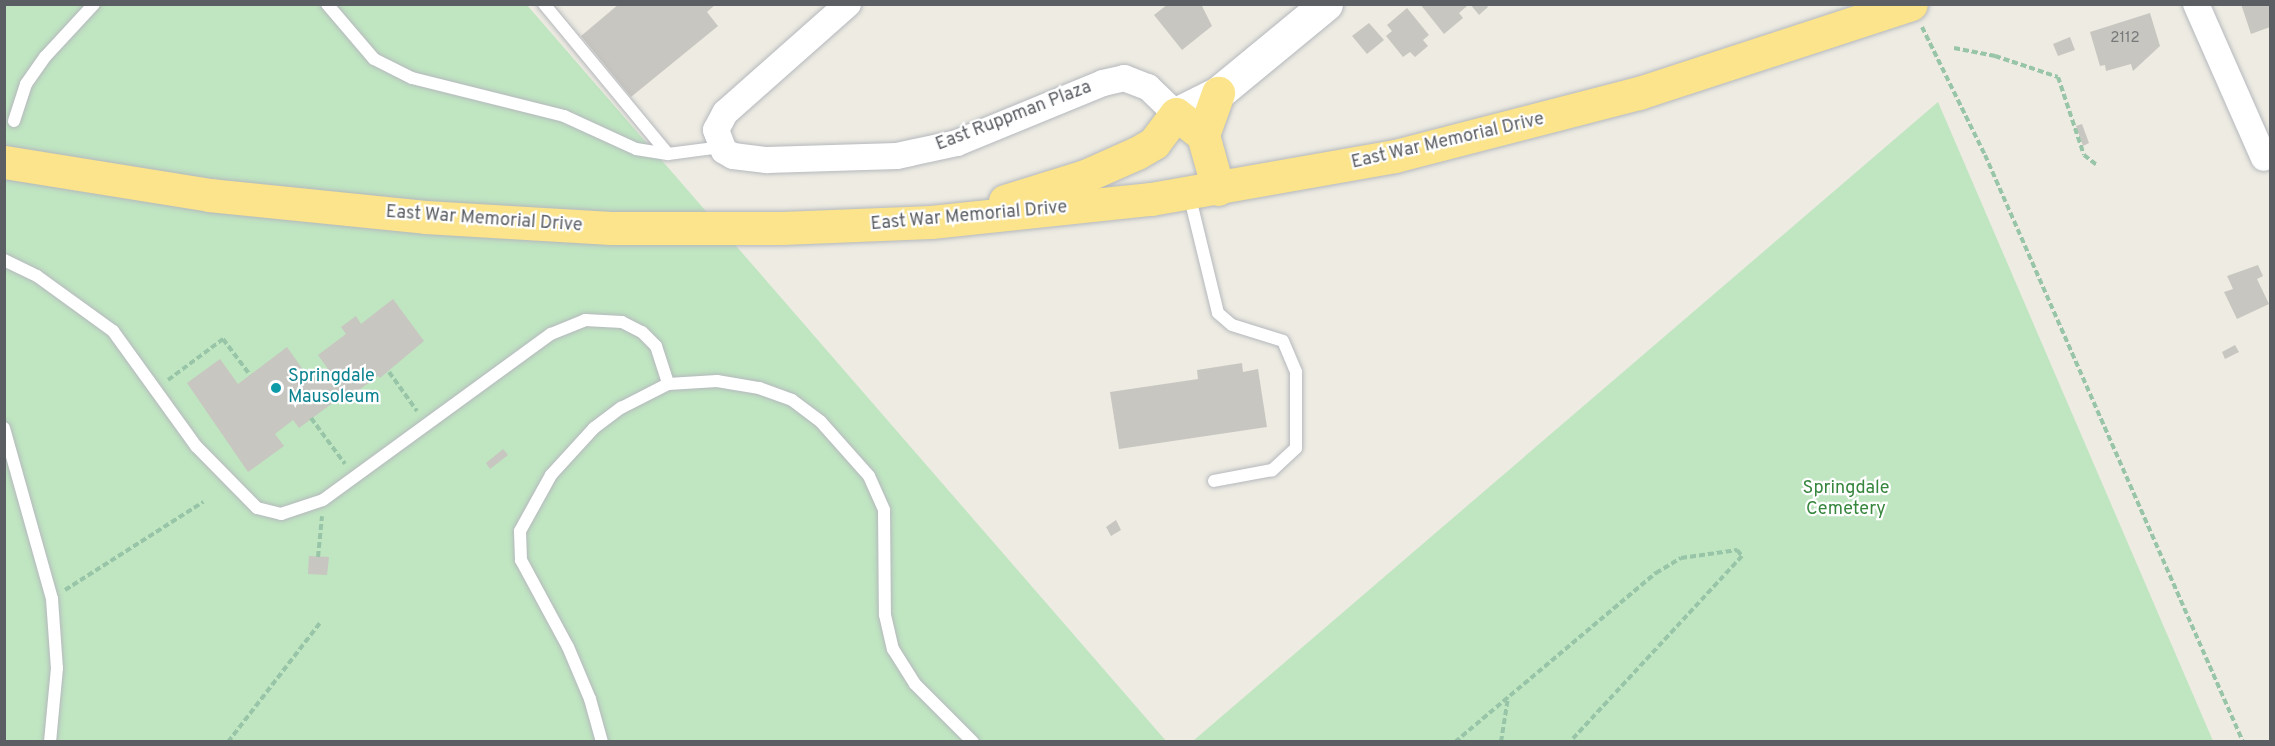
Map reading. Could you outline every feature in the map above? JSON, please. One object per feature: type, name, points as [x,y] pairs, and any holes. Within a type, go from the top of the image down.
[{"type":"highway","name":"East War Memorial Drive","points":[[4,162],[208,195],[425,217],[611,228],[873,226],[1050,212],[1204,191],[1384,158],[1524,125],[1701,74],[1911,4]]},
{"type":"highway","points":[[1204,191],[1203,135],[1218,93]]},
{"type":"highway","points":[[873,226],[983,207],[1085,176],[1154,143],[1176,114],[1203,135]]},
{"type":"street","points":[[1176,114],[1218,93],[1326,4]]},
{"type":"street","points":[[2196,4],[2264,158]]},
{"type":"street","points":[[721,147],[716,130],[725,113],[834,9]]},
{"type":"street","name":"East Ruppman Plaza","points":[[721,147],[733,156],[767,160],[897,156],[957,143],[1103,83],[1124,78],[1140,82],[1176,114]]},
{"type":"lane","points":[[14,120],[18,98],[26,84],[45,57],[94,4]]},
{"type":"lane","points":[[327,4],[364,49],[393,71],[564,116],[636,150],[668,154],[721,147]]},
{"type":"lane","points":[[544,4],[668,154]]},
{"type":"lane","points":[[1204,191],[1218,313],[1232,325],[1283,341],[1296,372],[1296,448],[1272,470],[1214,481]]},
{"type":"lane","points":[[4,260],[37,276],[113,331],[196,446],[257,508],[281,514],[323,500],[551,334],[585,320],[622,322],[642,332],[656,346],[668,384]]},
{"type":"lane","points":[[602,741],[590,699],[568,647],[521,560],[520,531],[551,475],[594,428],[621,408],[668,384],[717,381],[759,388],[792,400],[821,422],[869,476],[885,510],[885,615],[893,649],[915,684],[973,741]]},
{"type":"lane","points":[[4,428],[52,599],[57,668],[50,741]]},
{"type":"path","points":[[1929,42],[1990,165],[2243,741]]},
{"type":"path","points":[[1954,48],[1995,56],[2058,77],[2084,155],[2097,165]]},
{"type":"path","points":[[168,380],[223,339],[250,375]]},
{"type":"path","points":[[389,372],[411,402]]},
{"type":"path","points":[[312,418],[340,458]]},
{"type":"path","points":[[318,557],[323,500]]},
{"type":"path","points":[[52,599],[203,502]]},
{"type":"path","points":[[1455,741],[1500,706],[1656,573],[1681,558],[1737,550],[1742,556],[1570,741]]},
{"type":"path","points":[[228,741],[320,623]]},
{"type":"path","points":[[1501,741],[1509,696]]},
{"type":"green space","points":[[526,4],[1166,741],[5,742],[5,5]]},
{"type":"green space","name":"Springdale Cemetery","points":[[1938,102],[2213,741],[1193,741]]},
{"type":"building","points":[[619,4],[716,4],[707,12],[718,26],[631,97],[581,36]]},
{"type":"building","points":[[1168,4],[1201,4],[1212,26],[1182,50],[1154,15]]},
{"type":"building","points":[[1420,4],[1465,4],[1467,6],[1459,13],[1463,18],[1444,34]]},
{"type":"building","points":[[1470,4],[1486,4],[1488,7],[1479,15]]},
{"type":"building","points":[[2241,4],[2270,4],[2270,27],[2251,34]]},
{"type":"building","points":[[1407,8],[1429,35],[1423,40],[1428,46],[1415,57],[1410,52],[1403,57],[1386,36],[1392,31],[1387,25]]},
{"type":"building","points":[[2150,13],[2160,46],[2133,71],[2131,64],[2106,71],[2105,65],[2100,66],[2090,32]]},
{"type":"building","points":[[1369,23],[1384,40],[1367,54],[1352,36]]},
{"type":"building","points":[[2070,37],[2075,50],[2058,56],[2053,44]]},
{"type":"building","points":[[2082,124],[2089,143],[2083,146],[2076,126]]},
{"type":"building","points":[[2258,265],[2263,276],[2257,279],[2269,304],[2237,319],[2224,292],[2233,289],[2227,276]]},
{"type":"building","name":"Springdale Mausoleum","points":[[393,299],[424,341],[380,378],[378,376],[349,397],[346,393],[299,428],[293,420],[275,434],[284,446],[248,472],[187,383],[220,359],[238,384],[287,347],[311,381],[328,369],[318,355],[346,334],[341,327],[356,316],[361,324]]},
{"type":"building","points":[[2235,345],[2239,352],[2225,359],[2222,352]]},
{"type":"building","points":[[1242,363],[1243,372],[1258,369],[1267,427],[1119,449],[1110,392],[1198,379],[1197,370]]},
{"type":"building","points":[[503,449],[508,455],[490,469],[486,463]]},
{"type":"building","points":[[1116,520],[1121,530],[1111,536],[1106,527]]},
{"type":"building","points":[[309,556],[329,557],[327,575],[308,574]]},
{"type":"place","name":"Springdale Mausoleum","points":[[276,388]]}]
